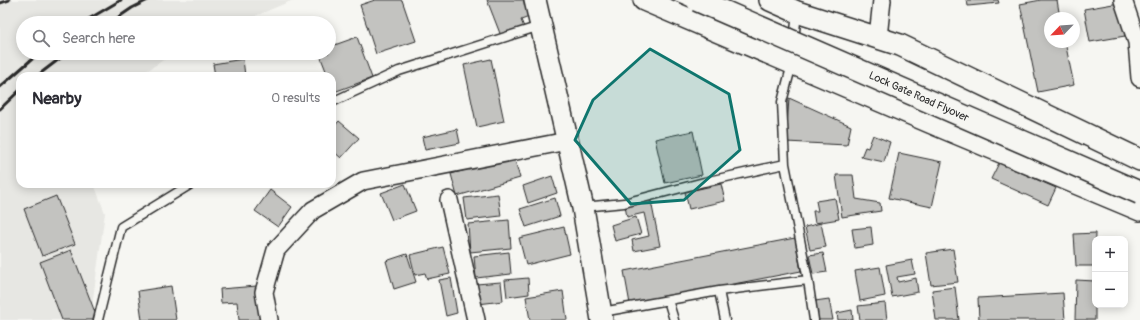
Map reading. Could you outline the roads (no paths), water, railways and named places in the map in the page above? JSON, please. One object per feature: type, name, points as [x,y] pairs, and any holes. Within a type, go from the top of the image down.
[{"type":"main road","name":"Lock Gate Road Flyover","points":[[697,0],[1140,193]]},
{"type":"street","points":[[535,0],[582,208],[601,316]]},
{"type":"street","points":[[644,0],[793,56],[1140,210]]},
{"type":"street","points":[[770,0],[797,12],[900,44],[1140,160]]},
{"type":"street","points":[[878,37],[882,0]]},
{"type":"street","points":[[1123,0],[1139,42],[1140,78]]},
{"type":"street","points":[[269,320],[264,292],[276,250],[313,210],[362,181],[567,141]]},
{"type":"street","points":[[449,200],[476,320]]},
{"type":"lane","points":[[797,12],[793,56],[782,102],[785,164],[808,280],[814,320]]},
{"type":"lane","points":[[336,100],[399,71],[540,26]]},
{"type":"lane","points":[[582,208],[624,203],[704,182],[785,164]]},
{"type":"lane","points":[[98,320],[121,227],[185,188]]},
{"type":"lane","points":[[601,316],[668,300],[719,291],[808,280]]},
{"type":"lane","points":[[719,291],[726,320]]},
{"type":"lane","points":[[668,300],[674,320]]},
{"type":"railway","points":[[0,3],[9,0]]},
{"type":"railway","points":[[94,16],[121,0]]},
{"type":"railway","points":[[120,16],[148,0]]},
{"type":"railway","points":[[17,72],[31,60]]},
{"type":"railway","points":[[42,72],[58,60]]},
{"type":"railway","points":[[0,87],[16,73]]},
{"type":"railway","points":[[0,109],[16,94]]}]
